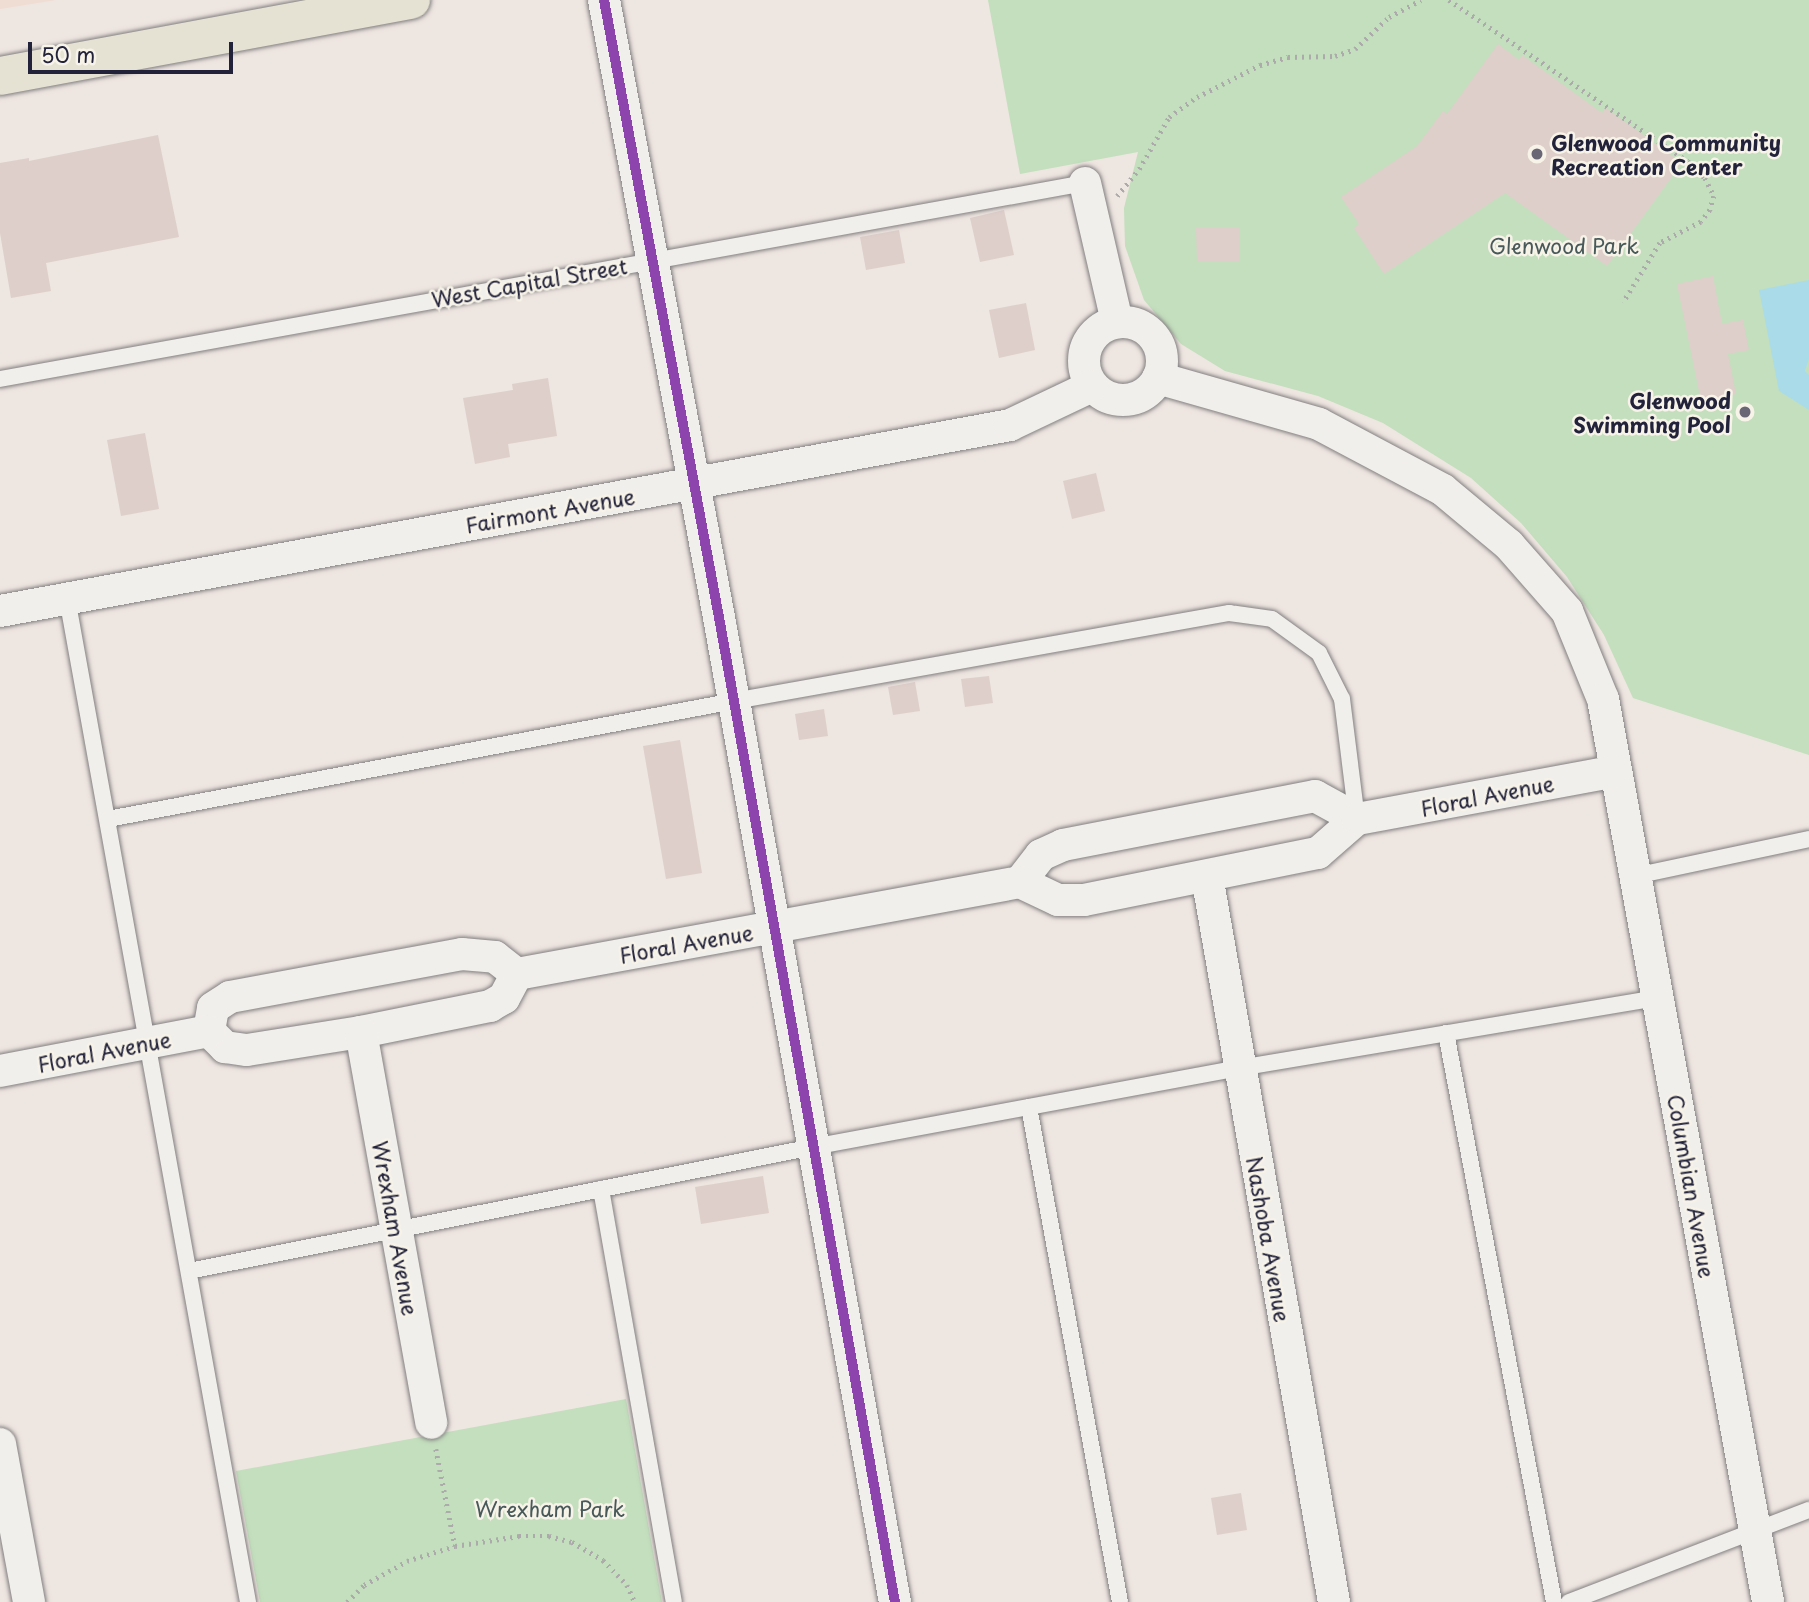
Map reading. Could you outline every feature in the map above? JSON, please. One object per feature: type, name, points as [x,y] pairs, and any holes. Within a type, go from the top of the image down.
[{"type":"main road","points":[[0,76],[411,0]]},
{"type":"street","points":[[604,0],[734,701],[895,1602]]},
{"type":"street","name":"West Capital Street","points":[[1085,183],[1117,322]]},
{"type":"street","points":[[1117,322],[1141,326],[1158,343],[1162,355],[1158,379],[1140,397],[1114,400],[1092,386],[1083,364],[1088,342],[1096,332],[1117,322]]},
{"type":"street","points":[[1158,379],[1319,425],[1443,490],[1509,545],[1567,611],[1603,698],[1616,771]]},
{"type":"street","name":"Fairmont Avenue","points":[[0,611],[1010,425],[1092,386]]},
{"type":"street","name":"Floral Avenue","points":[[1357,819],[1616,771]]},
{"type":"street","name":"Columbian Avenue","points":[[1616,771],[1768,1602]]},
{"type":"street","points":[[1315,796],[1357,819],[1318,853],[1207,876],[1084,900],[1058,900],[1020,882],[1041,855],[1063,845],[1315,796]]},
{"type":"street","name":"Nashoba Avenue","points":[[1207,876],[1334,1602]]},
{"type":"street","name":"Floral Avenue","points":[[517,974],[1020,882]]},
{"type":"street","points":[[479,953],[495,957],[517,974],[504,998],[490,1006],[361,1032],[247,1050],[225,1047],[209,1031],[213,1008],[230,997],[257,992],[479,953]]},
{"type":"street","name":"Floral Avenue","points":[[0,1071],[209,1031]]},
{"type":"street","name":"Wrexham Avenue","points":[[361,1032],[431,1423]]},
{"type":"street","points":[[0,1444],[29,1602]]},
{"type":"lane","name":"West Capital Street","points":[[0,379],[652,259],[1085,183]]},
{"type":"lane","points":[[66,598],[149,1042],[248,1602]]},
{"type":"lane","points":[[108,819],[734,701],[1229,613],[1272,619],[1320,653],[1342,699],[1357,819]]},
{"type":"lane","points":[[1635,876],[1809,839]]},
{"type":"lane","points":[[189,1271],[813,1147],[1239,1068],[1657,998]]},
{"type":"lane","points":[[1446,1033],[1554,1602]]},
{"type":"lane","points":[[1029,1107],[1120,1602]]},
{"type":"lane","points":[[601,1189],[674,1602]]},
{"type":"lane","points":[[1569,1602],[1755,1533],[1809,1510]]},
{"type":"path","points":[[1116,197],[1139,169],[1169,117],[1197,97],[1260,65],[1288,57],[1335,56],[1355,48],[1389,17],[1421,0]]},
{"type":"path","points":[[1449,0],[1688,161],[1705,178],[1714,196],[1710,209],[1701,222],[1660,243],[1623,303]]},
{"type":"path","points":[[431,1423],[456,1546]]},
{"type":"path","points":[[347,1602],[364,1585],[407,1561],[456,1546],[519,1536],[549,1536],[572,1542],[603,1560],[627,1585],[635,1602]]},
{"type":"shaded area","points":[[0,0],[56,0],[0,9]]},
{"type":"green space","name":"Glenwood Park","points":[[988,0],[1809,0],[1809,755],[1633,698],[1604,635],[1567,577],[1521,523],[1471,478],[1383,423],[1318,396],[1225,371],[1181,344],[1144,300],[1125,246],[1124,208],[1138,152],[1020,174]]},
{"type":"green space","name":"Wrexham Park","points":[[626,1399],[662,1602],[260,1602],[236,1471]]},
{"type":"water","points":[[1809,280],[1809,359],[1805,371],[1809,375],[1809,410],[1779,391],[1759,290]]},
{"type":"building","name":"Glenwood Community Recreation Center","points":[[1498,44],[1519,60],[1522,55],[1602,113],[1606,108],[1682,163],[1607,266],[1505,193],[1384,274],[1354,228],[1359,224],[1341,197],[1417,146],[1443,111],[1447,114]]},
{"type":"building","points":[[158,135],[179,237],[46,263],[51,291],[11,298],[0,233],[0,163],[29,158],[29,161]]},
{"type":"building","points":[[1004,210],[1014,255],[980,262],[970,218]]},
{"type":"building","points":[[1196,228],[1240,228],[1240,262],[1197,262]]},
{"type":"building","points":[[899,230],[905,263],[866,270],[860,237]]},
{"type":"building","points":[[1713,276],[1722,324],[1743,320],[1749,350],[1728,354],[1736,394],[1701,401],[1677,284]]},
{"type":"building","points":[[1026,303],[1035,350],[999,358],[989,310]]},
{"type":"building","points":[[548,378],[557,436],[508,444],[510,457],[475,464],[463,398],[513,390],[512,384]]},
{"type":"building","points":[[145,433],[159,509],[121,516],[107,440]]},
{"type":"building","points":[[1096,473],[1105,511],[1072,519],[1063,481]]},
{"type":"building","points":[[989,676],[993,703],[965,707],[961,679]]},
{"type":"building","points":[[915,682],[920,711],[893,715],[888,687]]},
{"type":"building","points":[[824,709],[828,736],[799,740],[795,714]]},
{"type":"building","points":[[680,740],[702,873],[666,879],[643,746]]},
{"type":"building","points":[[763,1176],[769,1213],[701,1224],[695,1187]]},
{"type":"building","points":[[1241,1493],[1247,1530],[1217,1535],[1211,1498]]},
{"type":"transit line","points":[[604,0],[720,623],[895,1602]]},
{"type":"place","name":"Glenwood Community Recreation Center","points":[[1537,154]]},
{"type":"place","name":"Glenwood Swimming Pool","points":[[1745,412]]}]
